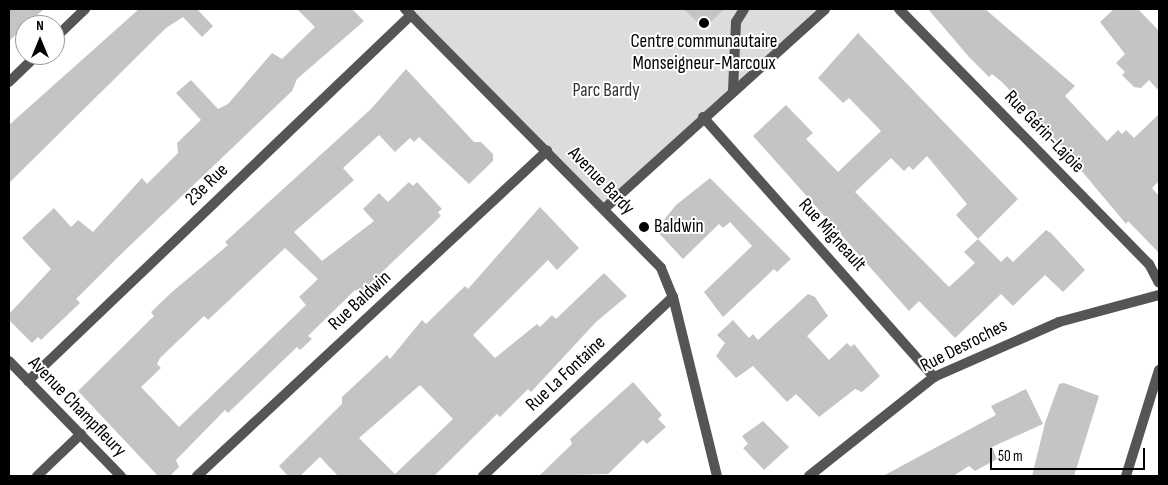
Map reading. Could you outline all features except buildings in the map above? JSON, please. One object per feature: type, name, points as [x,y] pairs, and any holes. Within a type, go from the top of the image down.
[{"type":"street","points":[[65,28],[85,9]]},
{"type":"street","points":[[733,91],[736,22],[744,9]]},
{"type":"street","points":[[604,209],[703,117],[825,9]]},
{"type":"street","name":"Rue Gérin-Lajoie","points":[[899,9],[1149,264],[1159,283]]},
{"type":"street","name":"Avenue Bardy","points":[[408,12],[547,150],[661,268],[673,297],[717,476]]},
{"type":"street","name":"23e Rue","points":[[28,381],[408,12]]},
{"type":"street","points":[[9,82],[27,65]]},
{"type":"street","name":"Rue Migneault","points":[[703,117],[934,377]]},
{"type":"street","name":"Rue Baldwin","points":[[197,476],[547,150]]},
{"type":"street","name":"Rue Desroches","points":[[809,476],[934,377],[1059,322],[1159,295]]},
{"type":"street","name":"Rue La Fontaine","points":[[484,476],[673,297]]},
{"type":"street","name":"Avenue Champfleury","points":[[9,361],[121,476]]},
{"type":"street","points":[[1126,476],[1159,370]]},
{"type":"street","points":[[37,476],[81,434]]},
{"type":"green space","name":"Parc Bardy","points":[[405,9],[825,9],[604,209]]},
{"type":"place","name":"Centre communautaire Monseigneur-Marcoux","points":[[704,23]]},
{"type":"place","name":"Baldwin","points":[[644,227]]}]
